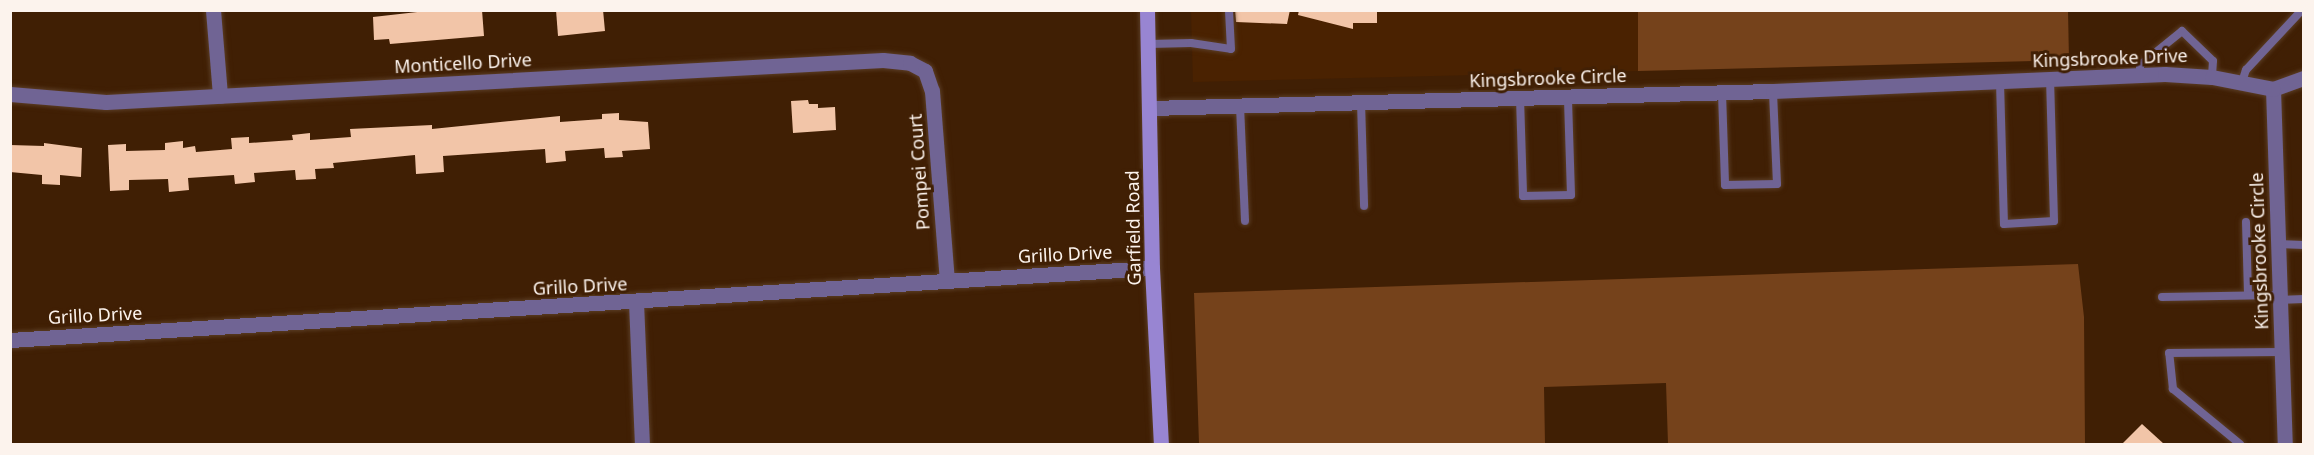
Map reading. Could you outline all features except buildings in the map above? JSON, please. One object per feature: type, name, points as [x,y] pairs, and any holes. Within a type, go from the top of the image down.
[{"type":"main road","name":"Garfield Road","points":[[1147,10],[1151,108],[1152,268],[1161,444]]},
{"type":"street","points":[[213,10],[220,96]]},
{"type":"street","name":"Monticello Drive","points":[[10,94],[106,102],[883,60],[918,64]]},
{"type":"street","name":"Pompei Court","points":[[918,64],[930,79],[932,91],[947,280]]},
{"type":"street","name":"Kingsbrooke Drive","points":[[1946,84],[2140,76],[2212,76],[2273,89]]},
{"type":"street","points":[[2273,89],[2304,78]]},
{"type":"street","name":"Kingsbrooke Circle","points":[[1151,108],[1722,93],[1946,84]]},
{"type":"street","name":"Kingsbrooke Circle","points":[[2273,89],[2278,297],[2285,444]]},
{"type":"street","name":"Grillo Drive","points":[[10,340],[1152,268]]},
{"type":"street","points":[[636,302],[642,444]]},
{"type":"lane","points":[[1149,44],[1191,43],[1231,50],[1229,10]]},
{"type":"lane","points":[[2242,81],[2246,70],[2302,10]]},
{"type":"lane","points":[[2140,76],[2140,64],[2182,31],[2213,62],[2212,76]]},
{"type":"lane","points":[[2000,81],[2004,224],[2054,221],[2050,80]]},
{"type":"lane","points":[[1722,93],[1725,185],[1777,184],[1773,91]]},
{"type":"lane","points":[[1520,98],[1523,196],[1571,195],[1568,97]]},
{"type":"lane","points":[[1361,102],[1364,206]]},
{"type":"lane","points":[[1240,106],[1245,220]]},
{"type":"lane","points":[[2246,222],[2248,295]]},
{"type":"lane","points":[[2278,244],[2304,245]]},
{"type":"lane","points":[[2162,297],[2248,295],[2304,299]]},
{"type":"lane","points":[[2240,444],[2173,388],[2169,353],[2282,352]]},
{"type":"shaded area","points":[[1191,11],[1638,11],[1638,71],[1193,82]]},
{"type":"shaded area","points":[[1638,11],[2068,11],[2069,60],[1638,71]]},
{"type":"shaded area","points":[[2078,264],[2084,317],[2085,444],[1668,444],[1666,383],[1544,387],[1545,444],[1199,444],[1194,293]]}]
